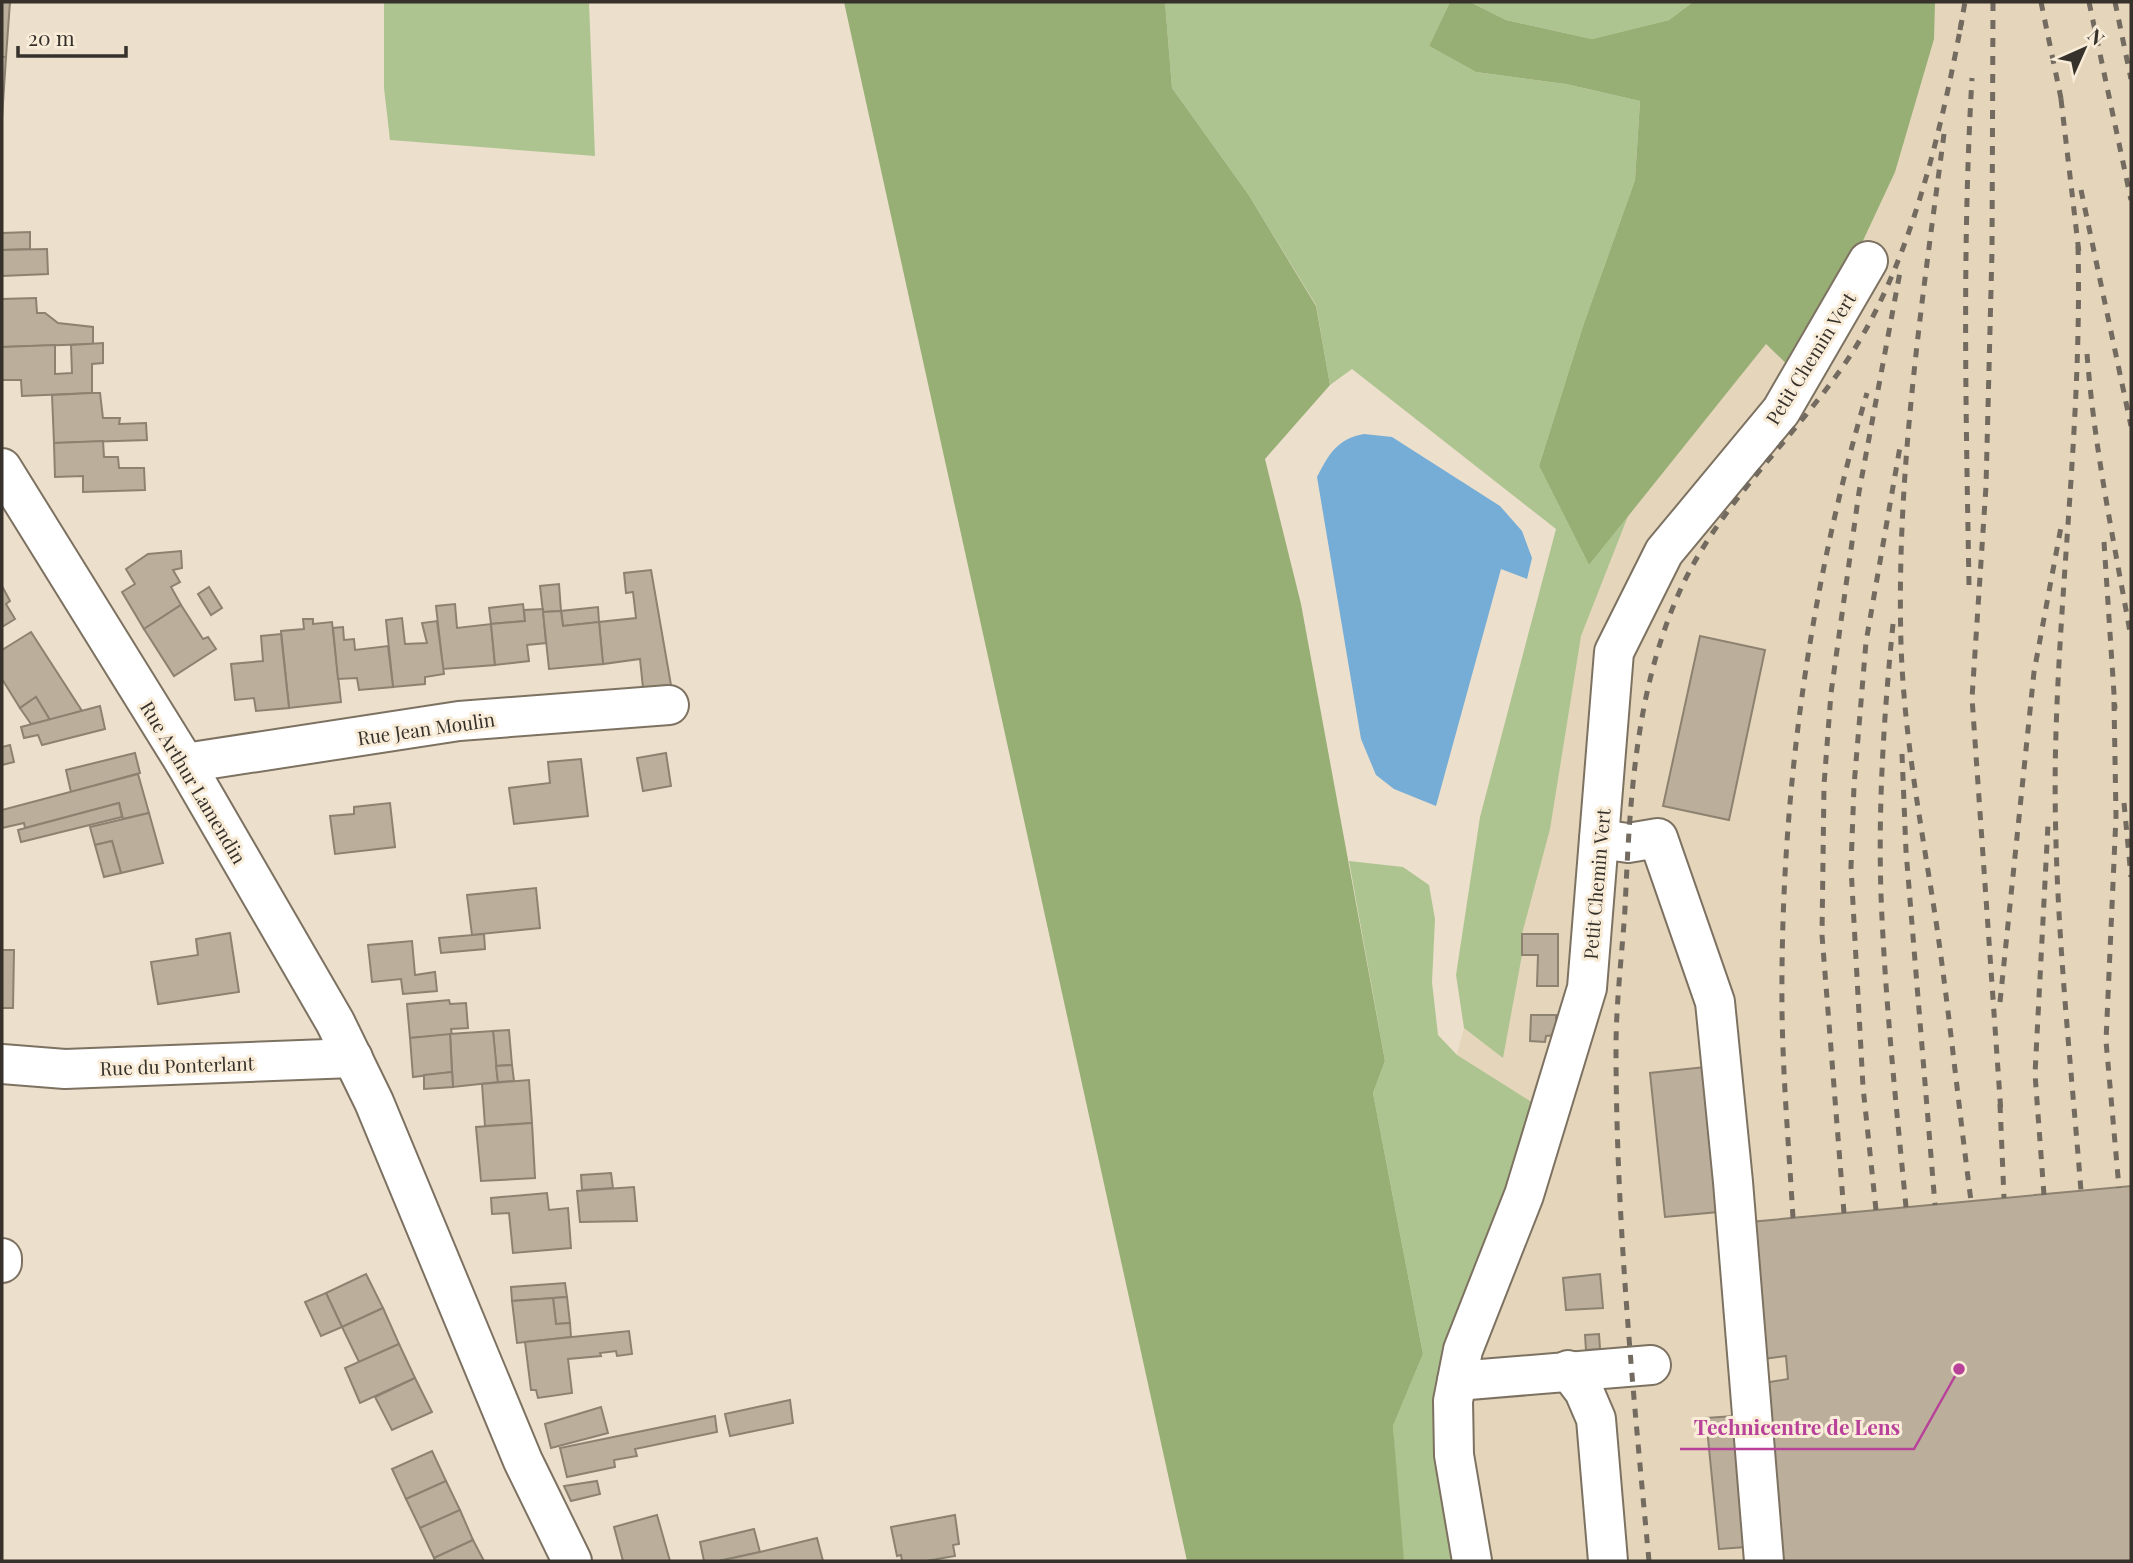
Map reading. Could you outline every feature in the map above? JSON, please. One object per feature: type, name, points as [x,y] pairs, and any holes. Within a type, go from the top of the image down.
[{"type":"street","name":"Petit Chemin Vert","points":[[1472,1561],[1454,1455],[1453,1401],[1463,1350],[1524,1195],[1587,988],[1614,652],[1664,552],[1781,411],[1868,261]]},
{"type":"street","name":"Rue Arthur Lamendin","points":[[2,468],[185,764],[353,1058],[523,1461],[572,1561]]},
{"type":"street","name":"Rue Jean Moulin","points":[[185,764],[459,721],[669,705]]},
{"type":"street","points":[[1599,839],[1628,843],[1658,838],[1715,1002],[1764,1561]]},
{"type":"street","name":"Rue du Ponterlant","points":[[2,1065],[65,1069],[353,1058]]},
{"type":"street","points":[[1457,1381],[1651,1365]]},
{"type":"street","points":[[1568,1370],[1584,1391],[1596,1419],[1608,1561]]},
{"type":"shaded area","points":[[1800,2],[2131,2],[2131,1561],[1472,1561],[1418,1198],[1589,565],[1739,376]]},
{"type":"green space","points":[[384,2],[589,2],[595,156],[390,140],[384,88]]},
{"type":"green space","points":[[844,2],[1165,2],[1172,88],[1248,194],[1316,306],[1330,385],[1265,459],[1301,604],[1385,1061],[1373,1093],[1423,1354],[1393,1426],[1404,1561],[1187,1561]]},
{"type":"green space","points":[[1165,2],[1450,2],[1429,46],[1476,72],[1566,84],[1640,101],[1635,180],[1583,326],[1539,466],[1589,565],[1628,516],[1581,636],[1550,829],[1522,934],[1522,955],[1503,1058],[1464,1028],[1456,975],[1480,817],[1556,529],[1352,369],[1330,385],[1316,305],[1248,194],[1172,88]]},
{"type":"green space","points":[[1450,2],[1470,2],[1506,20],[1592,39],[1669,20],[1693,2],[1935,2],[1934,39],[1895,172],[1847,275],[1793,370],[1766,344],[1589,565],[1539,466],[1583,326],[1635,180],[1640,101],[1566,84],[1476,72],[1429,46]]},
{"type":"green space","points":[[1470,2],[1693,2],[1669,20],[1592,39],[1506,20]]},
{"type":"green space","points":[[1349,861],[1403,867],[1429,885],[1435,919],[1432,982],[1438,1035],[1457,1055],[1538,1106],[1452,1336],[1459,1561],[1404,1561],[1401,1555],[1393,1426],[1423,1354],[1373,1093],[1385,1061]]},
{"type":"water","points":[[1364,434],[1392,437],[1500,506],[1522,531],[1532,558],[1527,579],[1501,569],[1436,806],[1394,789],[1376,775],[1361,739],[1317,477],[1340,444]]},
{"type":"building","points":[[2,2],[10,2],[6,57],[2,57]]},
{"type":"building","points":[[2,57],[6,57],[2,119]]},
{"type":"building","points":[[30,232],[30,249],[2,250],[2,233]]},
{"type":"building","points":[[47,249],[48,274],[2,276],[2,250]]},
{"type":"building","points":[[36,298],[37,313],[45,313],[58,323],[93,327],[93,344],[2,347],[2,299]]},
{"type":"building","points":[[103,343],[103,363],[92,364],[92,393],[22,396],[21,380],[2,380],[2,347],[55,345],[55,374],[72,373],[71,345]]},
{"type":"building","points":[[100,393],[103,418],[120,418],[119,424],[146,423],[147,440],[54,443],[52,395]]},
{"type":"building","points":[[103,441],[104,457],[118,457],[119,468],[144,468],[145,490],[83,492],[83,476],[55,477],[54,443]]},
{"type":"building","points":[[181,551],[182,568],[173,570],[180,582],[171,587],[181,605],[144,629],[122,592],[135,584],[126,569],[148,554]]},
{"type":"building","points":[[651,570],[671,685],[643,688],[640,659],[603,664],[599,622],[636,618],[633,592],[626,593],[624,573]]},
{"type":"building","points":[[559,584],[561,611],[543,612],[540,586]]},
{"type":"building","points":[[2,586],[10,601],[6,604],[15,619],[2,627]]},
{"type":"building","points":[[209,587],[222,608],[211,615],[198,594]]},
{"type":"building","points":[[455,604],[457,628],[491,624],[495,665],[443,669],[436,606]]},
{"type":"building","points":[[523,604],[525,621],[491,624],[489,608]]},
{"type":"building","points":[[181,605],[203,639],[208,637],[216,649],[174,676],[144,629]]},
{"type":"building","points":[[598,607],[599,622],[563,626],[561,611]]},
{"type":"building","points":[[543,609],[546,643],[527,645],[529,661],[495,665],[491,624],[525,621],[524,610]]},
{"type":"building","points":[[561,611],[563,626],[599,622],[603,664],[549,669],[543,612]]},
{"type":"building","points":[[402,618],[405,644],[427,643],[422,623],[437,621],[444,674],[425,677],[425,684],[393,687],[386,620]]},
{"type":"building","points":[[303,619],[313,619],[313,624],[332,622],[341,702],[289,708],[281,631],[304,629]]},
{"type":"building","points":[[343,627],[344,640],[354,639],[355,650],[388,646],[393,687],[359,690],[357,678],[338,679],[333,628]]},
{"type":"building","points":[[31,632],[82,711],[50,720],[36,697],[20,708],[2,679],[2,650]]},
{"type":"building","points":[[281,634],[289,708],[256,711],[254,698],[235,700],[231,664],[263,661],[261,636]]},
{"type":"building","points":[[1700,636],[1765,650],[1729,820],[1663,806]]},
{"type":"building","points":[[36,697],[50,720],[31,724],[20,708]]},
{"type":"building","points":[[100,706],[105,729],[42,745],[38,735],[24,738],[21,727]]},
{"type":"building","points":[[10,745],[14,762],[2,765],[2,747]]},
{"type":"building","points":[[135,753],[140,773],[71,792],[66,770]]},
{"type":"building","points":[[666,753],[671,786],[643,791],[637,758]]},
{"type":"building","points":[[581,759],[588,816],[514,824],[509,788],[550,783],[548,762]]},
{"type":"building","points":[[138,774],[149,813],[123,819],[119,803],[25,828],[24,823],[2,828],[2,810]]},
{"type":"building","points":[[119,803],[122,817],[21,842],[18,830]]},
{"type":"building","points":[[390,803],[395,847],[335,854],[330,816],[354,814],[354,807]]},
{"type":"building","points":[[149,813],[163,863],[121,873],[112,841],[95,845],[90,827]]},
{"type":"building","points":[[112,841],[121,873],[104,877],[95,845]]},
{"type":"building","points":[[536,888],[540,928],[472,935],[467,895]]},
{"type":"building","points":[[230,933],[239,992],[158,1004],[151,962],[198,955],[196,939]]},
{"type":"building","points":[[484,934],[485,949],[441,953],[439,938]]},
{"type":"building","points":[[1522,934],[1558,934],[1558,986],[1537,986],[1538,955],[1522,955]]},
{"type":"building","points":[[412,941],[415,975],[435,972],[437,991],[403,994],[401,979],[372,982],[368,945]]},
{"type":"building","points":[[2,950],[14,950],[13,1008],[2,1008]]},
{"type":"building","points":[[449,1000],[450,1004],[466,1003],[468,1028],[451,1029],[452,1035],[410,1038],[407,1004]]},
{"type":"building","points":[[1531,1015],[1556,1015],[1556,1035],[1546,1036],[1545,1042],[1530,1041]]},
{"type":"building","points":[[509,1030],[512,1065],[496,1066],[493,1031]]},
{"type":"building","points":[[493,1031],[498,1082],[453,1087],[450,1034]]},
{"type":"building","points":[[450,1034],[452,1072],[413,1077],[410,1038]]},
{"type":"building","points":[[512,1065],[514,1081],[498,1082],[496,1066]]},
{"type":"building","points":[[1705,1067],[1718,1212],[1665,1217],[1650,1073]]},
{"type":"building","points":[[452,1072],[453,1087],[424,1089],[424,1075]]},
{"type":"building","points":[[529,1080],[532,1123],[485,1126],[482,1084]]},
{"type":"building","points":[[532,1123],[535,1178],[481,1181],[476,1127]]},
{"type":"building","points":[[611,1173],[613,1188],[582,1190],[581,1175]]},
{"type":"building","points":[[2131,1186],[2131,1561],[1781,1561],[1764,1383],[1788,1379],[1786,1356],[1763,1359],[1750,1222]]},
{"type":"building","points":[[634,1187],[637,1221],[580,1222],[577,1191]]},
{"type":"building","points":[[547,1193],[549,1210],[568,1208],[571,1248],[513,1253],[509,1213],[492,1214],[491,1198]]},
{"type":"building","points":[[366,1274],[383,1308],[342,1327],[326,1293]]},
{"type":"building","points":[[1600,1274],[1603,1308],[1566,1310],[1563,1278]]},
{"type":"building","points":[[565,1283],[567,1297],[512,1301],[511,1287]]},
{"type":"building","points":[[326,1293],[342,1327],[321,1336],[305,1302]]},
{"type":"building","points":[[567,1297],[570,1323],[556,1324],[553,1298]]},
{"type":"building","points":[[553,1298],[556,1324],[570,1323],[571,1337],[517,1343],[512,1301]]},
{"type":"building","points":[[383,1308],[399,1344],[359,1362],[342,1327]]},
{"type":"building","points":[[629,1331],[632,1354],[617,1356],[616,1351],[600,1353],[601,1356],[568,1359],[572,1393],[538,1398],[536,1390],[531,1390],[525,1342]]},
{"type":"building","points":[[1599,1334],[1600,1349],[1586,1350],[1585,1335]]},
{"type":"building","points":[[399,1344],[415,1378],[360,1403],[345,1368]]},
{"type":"building","points":[[415,1378],[432,1412],[392,1430],[375,1397]]},
{"type":"building","points":[[790,1400],[793,1423],[730,1436],[725,1414]]},
{"type":"building","points":[[601,1407],[608,1433],[551,1448],[545,1424]]},
{"type":"building","points":[[715,1416],[717,1432],[635,1449],[637,1456],[614,1460],[615,1467],[567,1477],[560,1448]]},
{"type":"building","points":[[1734,1416],[1746,1547],[1719,1549],[1706,1418]]},
{"type":"building","points":[[432,1451],[446,1481],[406,1499],[392,1469]]},
{"type":"building","points":[[446,1481],[460,1510],[420,1528],[406,1499]]},
{"type":"building","points":[[597,1481],[600,1494],[571,1501],[564,1486]]},
{"type":"building","points":[[460,1510],[473,1540],[434,1558],[420,1528]]},
{"type":"building","points":[[657,1515],[670,1561],[623,1561],[614,1527]]},
{"type":"building","points":[[955,1515],[959,1544],[953,1545],[955,1556],[926,1561],[902,1561],[901,1555],[897,1556],[891,1527]]},
{"type":"building","points":[[754,1529],[760,1552],[719,1561],[704,1561],[700,1542]]},
{"type":"building","points":[[817,1538],[823,1561],[719,1561],[760,1552]]},
{"type":"building","points":[[473,1540],[484,1561],[435,1561],[434,1558]]},
{"type":"railway","points":[[1960,30],[1965,2]]},
{"type":"railway","points":[[1993,2],[1992,251],[1986,486],[1972,698],[2001,1113]]},
{"type":"railway","points":[[2041,2],[2063,108]]},
{"type":"railway","points":[[2089,2],[2131,200]]},
{"type":"railway","points":[[2115,2],[2131,79]]},
{"type":"railway","points":[[1649,1561],[1622,1241],[1616,1048],[1629,826],[1645,701],[1668,621],[1684,582],[1701,551],[1740,495],[1848,359],[1889,282],[1921,196],[1962,20]]},
{"type":"railway","points":[[1969,585],[1966,268],[1972,78]]},
{"type":"railway","points":[[2061,99],[2079,253]]},
{"type":"railway","points":[[1944,134],[1912,388],[1903,516],[1901,644],[1910,751],[1942,962],[1971,1201]]},
{"type":"railway","points":[[2081,190],[2131,426]]},
{"type":"railway","points":[[2078,246],[2077,368],[2059,671],[2055,789],[2062,962],[2081,1191]]},
{"type":"railway","points":[[1844,1213],[1822,935],[1824,785],[1831,693],[1859,492],[1900,272]]},
{"type":"railway","points":[[2087,354],[2100,462],[2131,638]]},
{"type":"railway","points":[[1793,1218],[1782,1011],[1786,855],[1792,777],[1814,622],[1829,545],[1846,468],[1867,393]]},
{"type":"railway","points":[[1876,1210],[1863,1087],[1851,867],[1854,786],[1866,642],[1901,441]]},
{"type":"railway","points":[[2000,1002],[2034,672],[2061,527]]},
{"type":"railway","points":[[2104,542],[2115,709]]},
{"type":"railway","points":[[1893,624],[1882,760],[1881,895],[1888,1012],[1906,1207]]},
{"type":"railway","points":[[2114,702],[2116,816],[2106,1041],[2119,1188]]},
{"type":"railway","points":[[1902,754],[1906,851],[1935,1205]]},
{"type":"railway","points":[[2124,803],[2131,877]]},
{"type":"railway","points":[[2044,1195],[2035,1074],[2048,824]]},
{"type":"railway","points":[[2000,1104],[2004,1198]]},
{"type":"place","name":"Technicentre de Lens","points":[[1959,1369]]}]
